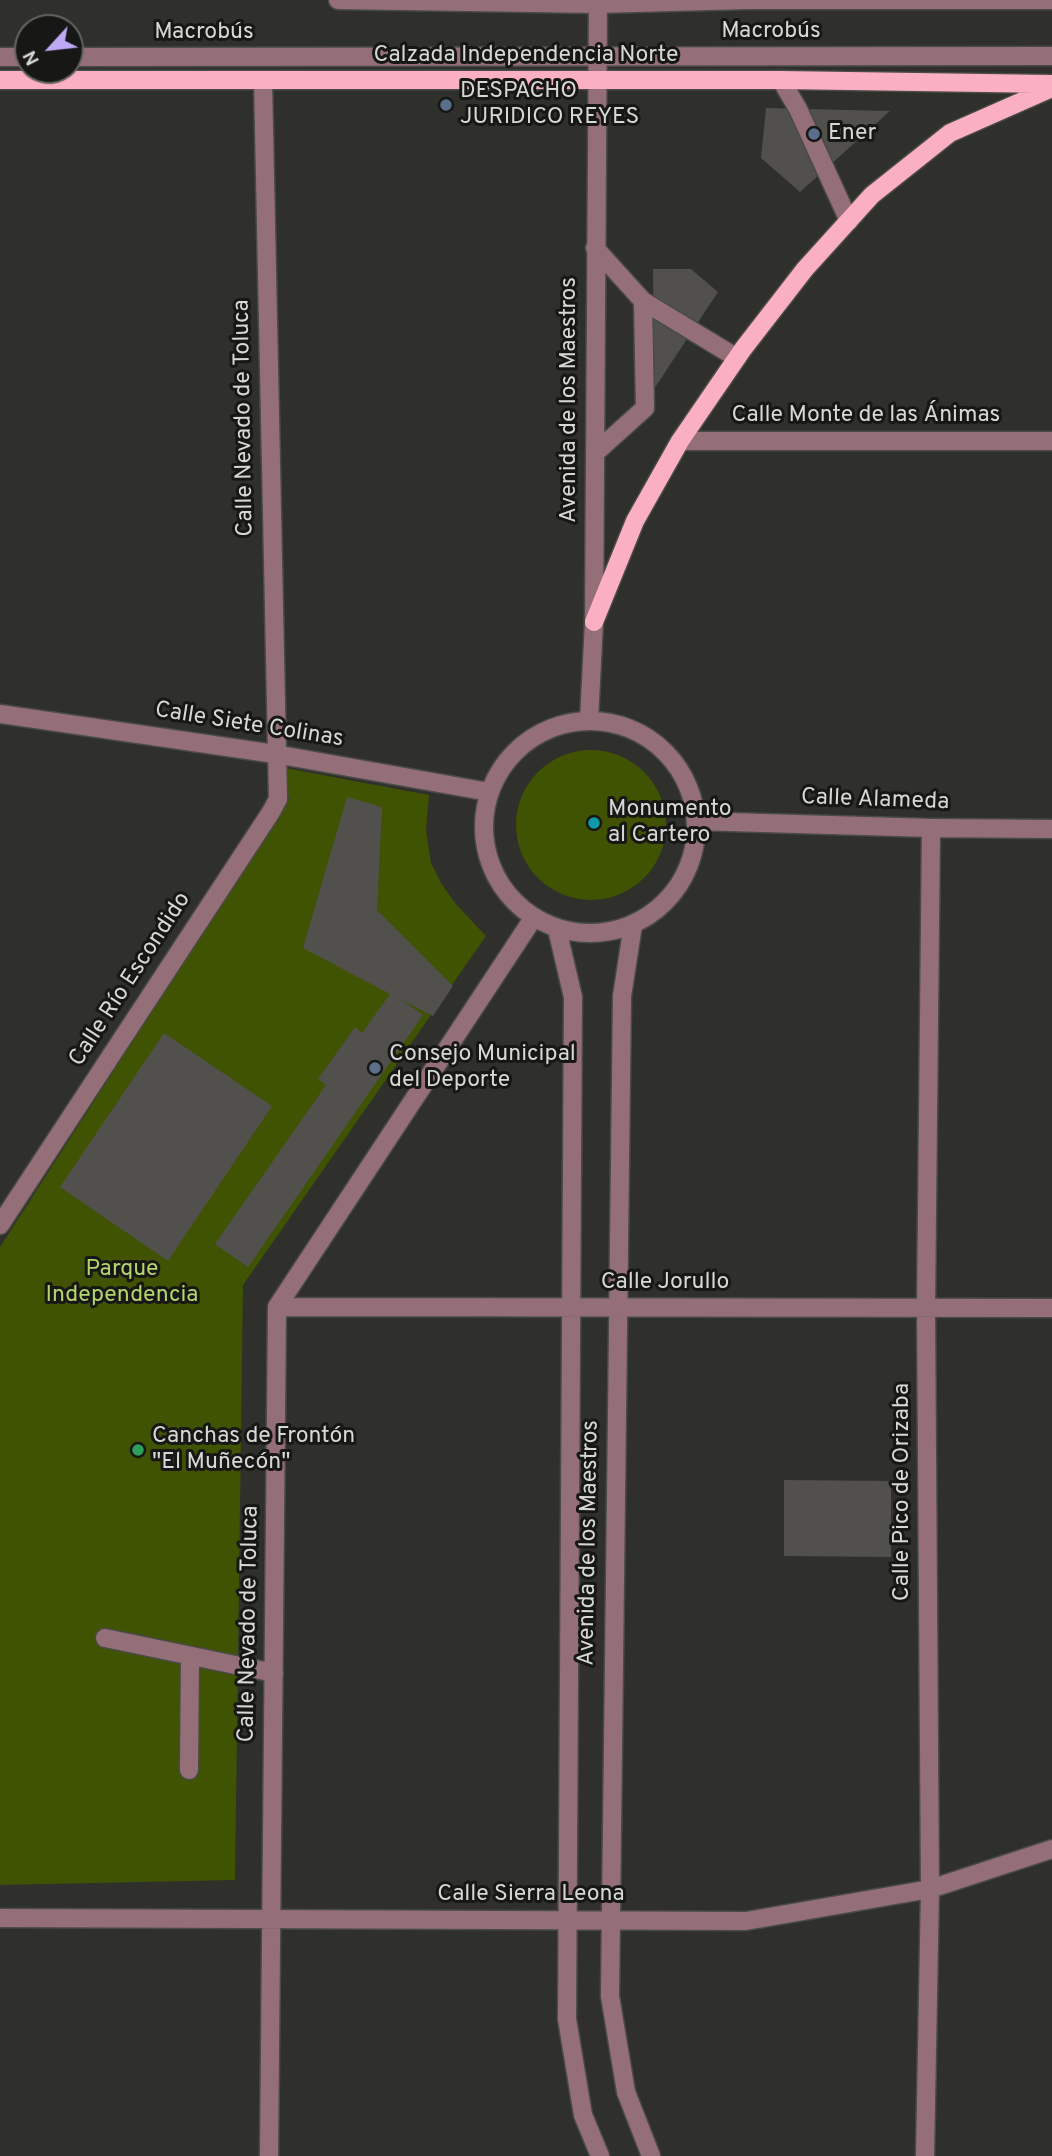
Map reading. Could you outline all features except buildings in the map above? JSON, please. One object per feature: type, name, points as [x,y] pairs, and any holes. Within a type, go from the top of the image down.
[{"type":"main road","name":"Calzada Independencia Norte","points":[[0,80],[781,80],[1052,86]]},
{"type":"main road","points":[[594,622],[635,521],[680,441],[737,358],[805,269],[872,195],[950,133],[1052,86]]},
{"type":"street","name":"Macrobús","points":[[338,0],[1052,0]]},
{"type":"street","name":"Avenida de los Maestros","points":[[589,720],[594,622],[597,2]]},
{"type":"street","name":"Macrobús","points":[[84,57],[1052,56]]},
{"type":"street","points":[[781,80],[798,109],[849,221]]},
{"type":"street","name":"Calle Nevado de Toluca","points":[[263,81],[275,754]]},
{"type":"street","points":[[595,247],[643,301],[737,358]]},
{"type":"street","points":[[594,453],[645,408],[643,301]]},
{"type":"street","name":"Calle Monte de las Ánimas","points":[[680,441],[1052,441]]},
{"type":"street","name":"Calle Siete Colinas","points":[[0,715],[275,754],[489,792]]},
{"type":"street","points":[[589,720],[621,724],[650,738],[674,761],[690,789],[696,821],[694,853],[681,883],[660,908],[633,925],[608,932],[583,933],[557,929],[534,917],[512,899],[495,875],[486,848],[484,820],[489,792],[505,763],[528,740],[556,725],[589,720]]},
{"type":"street","name":"Calle Río Escondido","points":[[0,1225],[271,812],[278,799],[275,754]]},
{"type":"street","name":"Calle Alameda","points":[[696,821],[1052,830]]},
{"type":"street","name":"Calle Pico de Orizaba","points":[[925,2156],[930,1889],[926,1308],[931,828]]},
{"type":"street","points":[[277,1307],[534,917]]},
{"type":"street","name":"Avenida de los Maestros","points":[[633,925],[622,996],[610,1996],[626,2092],[651,2156]]},
{"type":"street","name":"Avenida de los Maestros","points":[[557,929],[572,996],[567,2019],[583,2115],[600,2156]]},
{"type":"street","name":"Calle Nevado de Toluca","points":[[269,2156],[277,1307]]},
{"type":"street","name":"Calle Jorullo","points":[[277,1307],[1052,1308]]},
{"type":"street","points":[[106,1638],[274,1673]]},
{"type":"street","points":[[189,1770],[190,1656]]},
{"type":"street","name":"Calle Sierra Leona","points":[[0,1918],[746,1921],[930,1889],[1052,1849]]},
{"type":"green space","points":[[591,750],[620,756],[633,762],[644,772],[654,783],[660,796],[666,825],[660,854],[654,867],[644,878],[633,888],[620,894],[591,900],[562,894],[549,888],[538,878],[528,867],[522,854],[516,825],[522,796],[528,783],[538,772],[549,762],[562,756]]},
{"type":"green space","name":"Parque Independencia","points":[[280,767],[429,795],[426,830],[431,863],[455,903],[486,936],[243,1285],[235,1880],[0,1885],[0,1247],[289,799]]},
{"type":"place","name":"DESPACHO JURIDICO REYES","points":[[446,105]]},
{"type":"place","name":"Ener","points":[[814,134]]},
{"type":"place","name":"Monumento al Cartero","points":[[594,823]]},
{"type":"place","name":"Consejo Municipal del Deporte","points":[[375,1068]]},
{"type":"place","name":"Canchas de Frontón \"El Muñecón\"","points":[[138,1450]]}]
